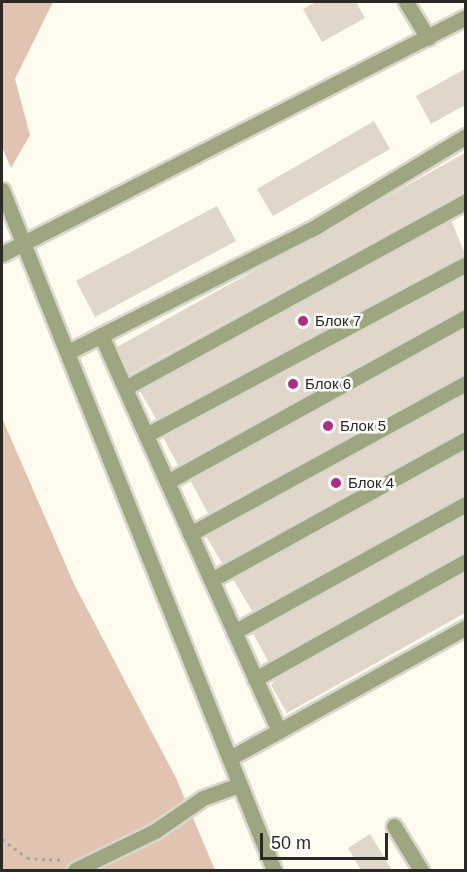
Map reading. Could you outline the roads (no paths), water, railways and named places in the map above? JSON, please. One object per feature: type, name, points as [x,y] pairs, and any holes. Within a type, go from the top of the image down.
[{"type":"street","points":[[406,2],[428,38]]},
{"type":"street","points":[[2,254],[428,38],[465,17]]},
{"type":"street","points":[[68,352],[312,229],[465,136]]},
{"type":"street","points":[[2,190],[274,870]]},
{"type":"street","points":[[125,388],[465,201]]},
{"type":"street","points":[[146,435],[465,264]]},
{"type":"street","points":[[167,482],[465,317]]},
{"type":"street","points":[[101,335],[279,731]]},
{"type":"street","points":[[190,534],[465,383]]},
{"type":"street","points":[[211,580],[465,439]]},
{"type":"street","points":[[234,632],[465,504]]},
{"type":"street","points":[[255,679],[465,561]]},
{"type":"street","points":[[230,758],[465,627]]},
{"type":"street","points":[[75,870],[97,857],[155,831],[203,798],[239,785]]},
{"type":"street","points":[[394,826],[421,870]]},
{"type":"place","name":"Блок 7","points":[[303,321]]},
{"type":"place","name":"Блок 6","points":[[293,384]]},
{"type":"place","name":"Блок 5","points":[[328,426]]},
{"type":"place","name":"Блок 4","points":[[336,483]]}]
